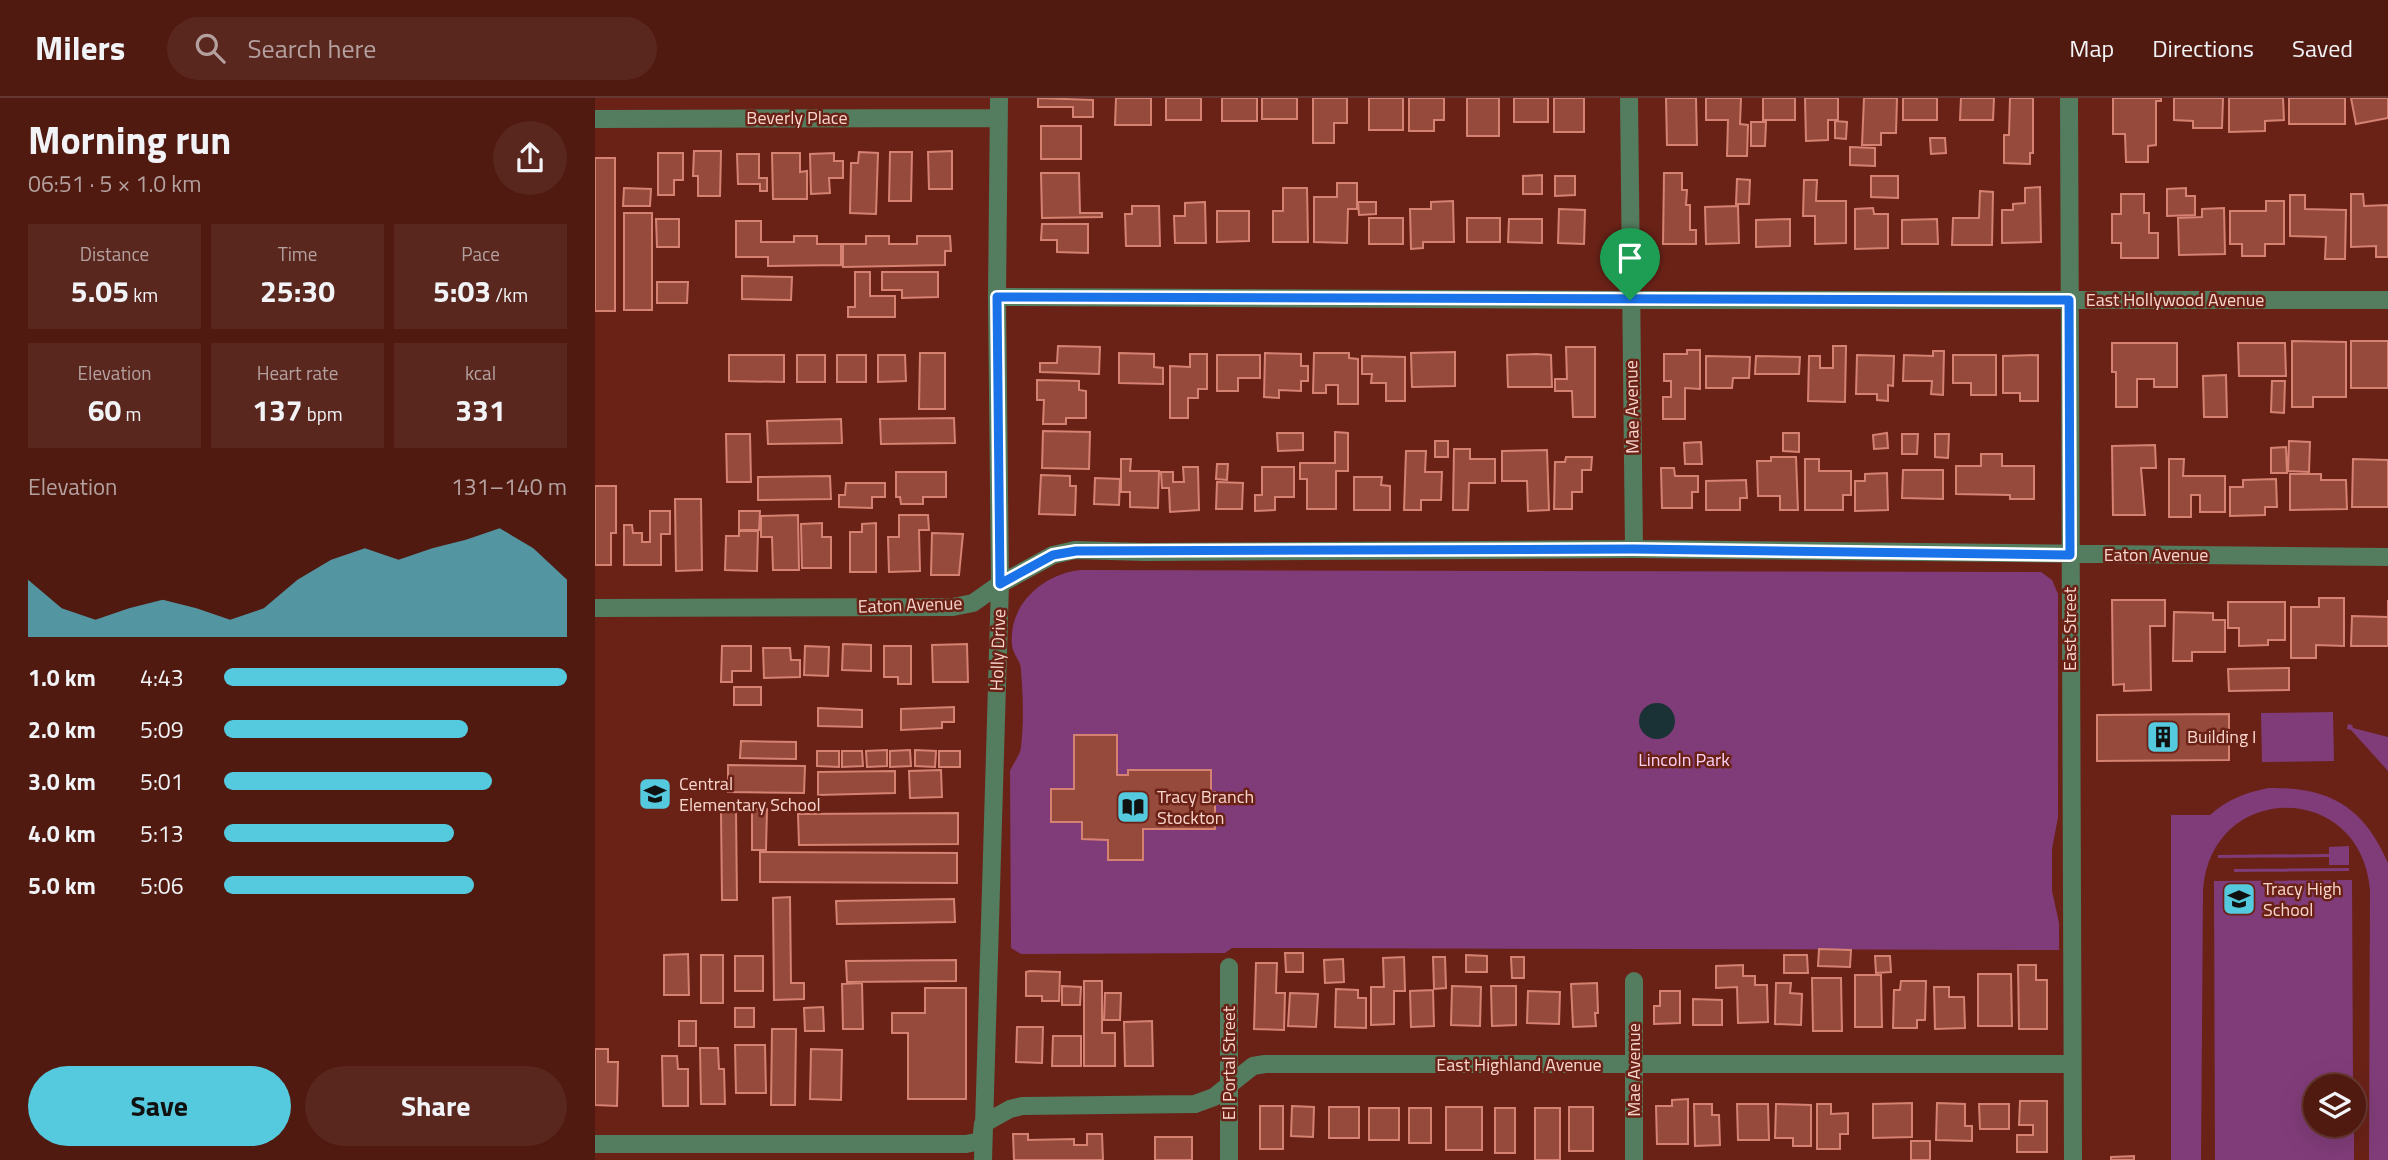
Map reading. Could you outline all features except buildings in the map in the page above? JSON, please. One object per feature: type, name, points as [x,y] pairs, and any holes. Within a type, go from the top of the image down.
[{"type":"street","name":"Holly Drive","points":[[982,1160],[1000,584],[997,297],[999,98]]},
{"type":"street","name":"Mae Avenue","points":[[1629,98],[1633,549]]},
{"type":"street","name":"East Street","points":[[2069,98],[2073,1160]]},
{"type":"street","name":"Beverly Place","points":[[595,118],[999,118]]},
{"type":"street","name":"East Hollywood Avenue","points":[[997,297],[2388,300]]},
{"type":"street","name":"Eaton Avenue","points":[[595,608],[953,607],[973,603],[1000,584],[1053,555],[1076,551],[1633,549],[2388,557]]},
{"type":"street","name":"El Portal Street","points":[[1229,967],[1229,1160]]},
{"type":"street","name":"Mae Avenue","points":[[1634,981],[1634,1160]]},
{"type":"street","name":"East Highland Avenue","points":[[761,1152],[966,1144],[981,1141],[983,1125],[1010,1109],[1022,1106],[1195,1104],[1214,1097],[1253,1066],[1265,1064],[2073,1064]]},
{"type":"street","points":[[595,1144],[761,1152]]},
{"type":"green space","name":"Lincoln Park","points":[[1082,570],[2041,572],[2052,580],[2058,594],[2058,817],[2052,849],[2052,891],[2059,923],[2059,950],[1232,948],[1225,953],[1021,954],[1011,948],[1010,771],[1020,750],[1023,718],[1021,667],[1012,645],[1012,630],[1022,604],[1031,593],[1054,577]]},
{"type":"green space","points":[[2333,712],[2334,761],[2262,762],[2261,713]]},
{"type":"green space","points":[[2348,724],[2353,728],[2388,737],[2388,771],[2351,730],[2347,729]]},
{"type":"green space","points":[[2268,788],[2309,791],[2341,804],[2367,827],[2388,863],[2388,1160],[2369,1160],[2370,890],[2361,854],[2341,828],[2315,813],[2286,808],[2257,813],[2231,829],[2212,854],[2203,890],[2201,1160],[2171,1160],[2171,815],[2210,815],[2237,797]]},
{"type":"green space","points":[[2349,846],[2349,865],[2329,865],[2329,857],[2218,858],[2218,855],[2329,854],[2329,847]]},
{"type":"green space","points":[[2349,868],[2349,871],[2234,872],[2234,869]]},
{"type":"green space","points":[[2352,880],[2353,1074],[2303,1074],[2303,1137],[2354,1137],[2354,1160],[2215,1160],[2214,881]]},
{"type":"water","points":[[1657,703],[1670,708],[1675,721],[1670,734],[1657,739],[1644,734],[1639,721],[1644,708]]},
{"type":"place","name":"Building I","points":[[2163,737]]},
{"type":"place","name":"Central Elementary School","points":[[655,794]]},
{"type":"place","name":"Tracy Branch Stockton","points":[[1133,807]]},
{"type":"place","name":"Tracy High School","points":[[2239,899]]},
{"type":"route","points":[[997,297],[1630,300],[2069,300],[2070,555],[2033,552],[1633,549],[1076,551],[1053,555],[1000,584],[997,297]]}]
